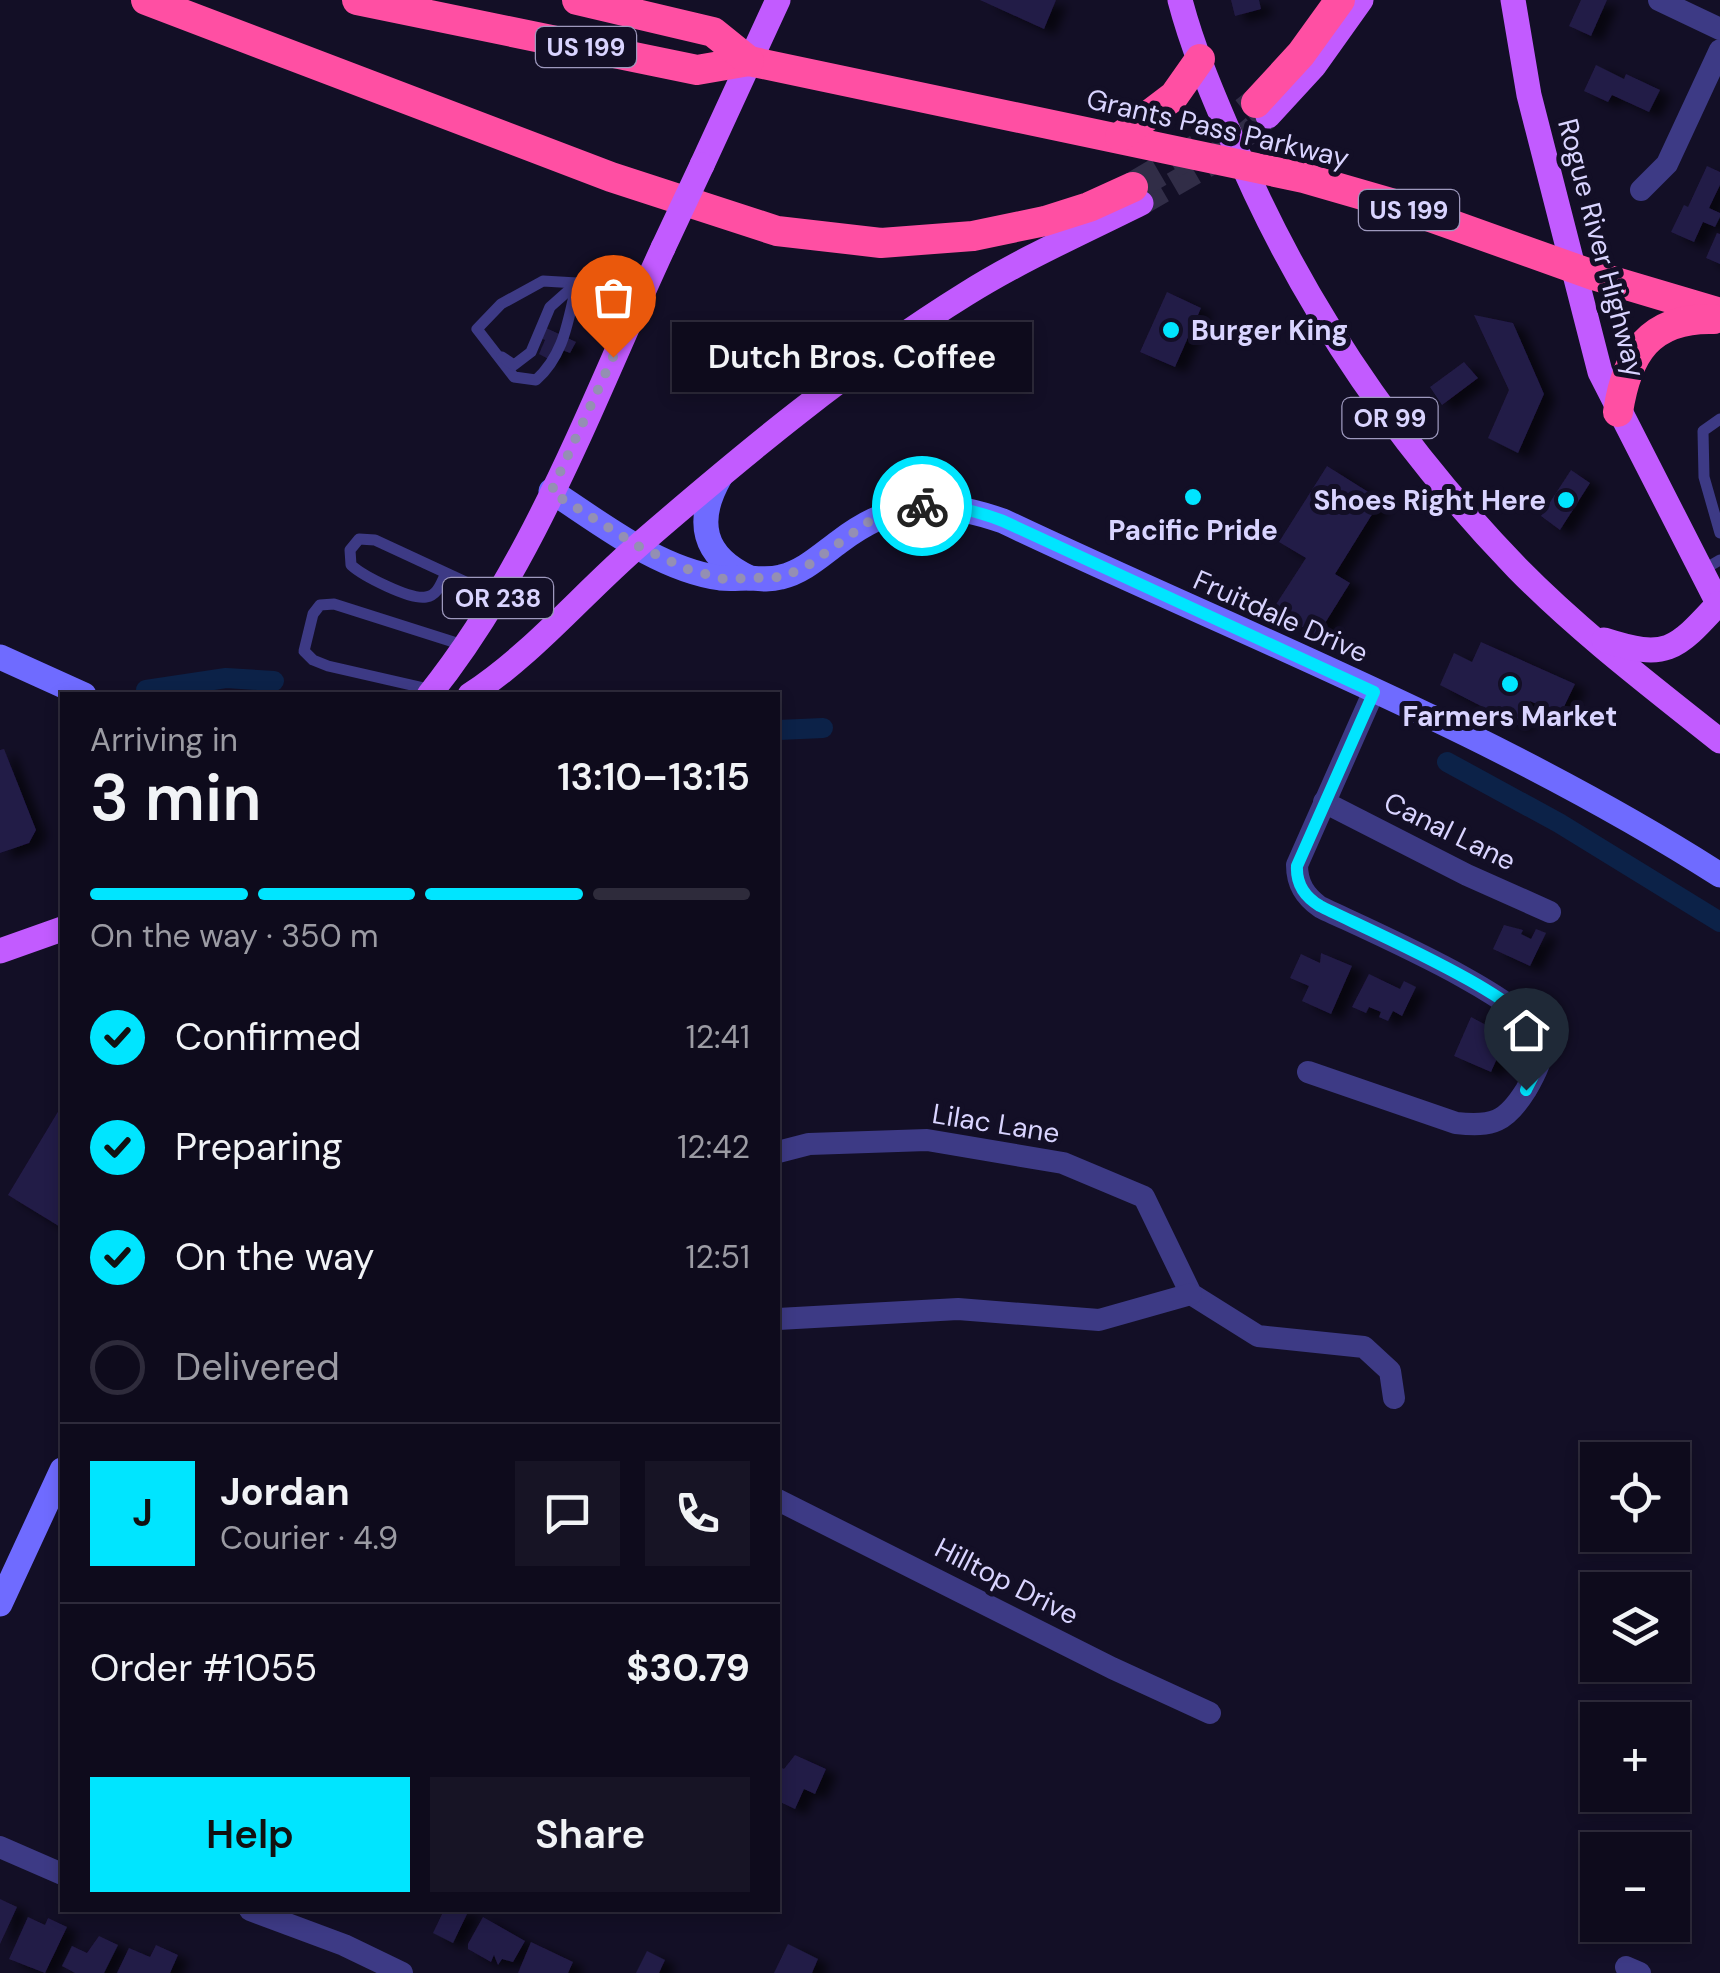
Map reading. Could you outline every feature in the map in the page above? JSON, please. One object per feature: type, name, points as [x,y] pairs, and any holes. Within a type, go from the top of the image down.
[{"type":"highway","points":[[146,0],[611,177],[776,231],[881,243],[973,236],[1138,195]]},
{"type":"highway","name":"Grants Pass Parkway","points":[[358,0],[698,70],[749,62],[1241,162],[1394,204],[1720,316]]},
{"type":"highway","name":"Grants Pass Parkway","points":[[577,0],[713,32],[749,62]]},
{"type":"highway","points":[[648,0],[677,0]]},
{"type":"highway","points":[[1262,109],[1340,0]]},
{"type":"highway","points":[[1120,138],[1174,96],[1200,59]]},
{"type":"highway","points":[[1618,412],[1627,368],[1647,340],[1693,318],[1720,316]]},
{"type":"main road","name":"OR 238","points":[[432,692],[498,597],[551,492],[778,0]]},
{"type":"main road","name":"OR 99","points":[[1180,0],[1259,204],[1310,298],[1384,410],[1520,571],[1590,635],[1720,742]]},
{"type":"main road","points":[[1262,109],[1314,66],[1361,0]]},
{"type":"main road","name":"Rogue River Highway","points":[[1513,0],[1529,95],[1600,372],[1618,412],[1710,566],[1719,606]]},
{"type":"main road","name":"OR 238","points":[[474,692],[540,642],[638,546],[720,477],[870,361],[966,294],[1138,195]]},
{"type":"main road","points":[[1590,635],[1650,653],[1669,648],[1719,606]]},
{"type":"main road","points":[[0,951],[60,930]]},
{"type":"street","points":[[1659,0],[1720,29]]},
{"type":"street","points":[[1641,190],[1668,164],[1720,50]]},
{"type":"street","points":[[720,477],[709,498],[705,528],[717,556],[750,578]]},
{"type":"street","name":"Fruitdale Drive","points":[[551,492],[638,546],[707,576],[750,578],[784,577],[810,564],[874,518],[900,508],[938,505],[973,510],[1528,764],[1663,838],[1720,875]]},
{"type":"street","points":[[0,657],[77,692]]},
{"type":"street","points":[[1308,1072],[1456,1124],[1481,1126],[1502,1120],[1526,1090],[1541,1058],[1542,1039],[1533,1022],[1517,1009],[1480,986],[1309,899],[1300,887],[1297,866],[1374,692]]},
{"type":"street","name":"Canal Lane","points":[[1324,802],[1550,912]]},
{"type":"street","name":"Lilac Lane","points":[[780,1151],[809,1144],[927,1140],[1063,1163],[1144,1198],[1190,1294]]},
{"type":"street","points":[[780,1318],[958,1310],[1099,1320],[1190,1294],[1258,1336],[1364,1347],[1390,1370],[1394,1398]]},
{"type":"street","points":[[0,1604],[60,1474]]},
{"type":"street","name":"Hilltop Drive","points":[[780,1501],[1210,1714]]},
{"type":"street","points":[[0,1847],[60,1873]]},
{"type":"street","points":[[255,1912],[344,1945],[402,1973]]},
{"type":"lane","points":[[542,281],[578,283],[562,344],[550,368],[536,380],[514,377],[478,329],[501,304],[542,281]]},
{"type":"lane","points":[[494,353],[514,364],[531,352],[550,306],[578,283]]},
{"type":"lane","points":[[1720,419],[1703,430],[1704,477],[1720,534]]},
{"type":"lane","points":[[446,573],[438,590],[428,597],[416,596],[361,574],[351,564],[350,550],[359,539],[375,540],[498,597]]},
{"type":"lane","points":[[427,692],[313,660],[304,651],[313,614],[320,605],[334,604],[466,646]]},
{"type":"building","points":[[980,0],[1056,0],[1044,29]]},
{"type":"building","points":[[1231,0],[1259,0],[1261,9],[1235,16]]},
{"type":"building","points":[[1581,0],[1607,0],[1591,36],[1569,26]]},
{"type":"building","points":[[1596,65],[1660,90],[1649,112],[1612,95],[1608,102],[1584,91]]},
{"type":"building","points":[[1707,166],[1720,172],[1720,185],[1709,208],[1720,213],[1720,217],[1715,227],[1703,222],[1694,242],[1671,232]]},
{"type":"building","points":[[1717,233],[1720,234],[1720,264],[1706,258]]},
{"type":"building","name":"Burger King","points":[[1167,292],[1201,308],[1175,367],[1140,352]]},
{"type":"building","points":[[1474,315],[1513,323],[1544,394],[1518,453],[1488,438],[1509,390]]},
{"type":"building","points":[[542,326],[576,342],[570,353],[560,349],[554,362],[539,354],[545,340],[537,336]]},
{"type":"building","points":[[1464,362],[1478,378],[1442,405],[1430,387]]},
{"type":"building","points":[[1327,466],[1381,500],[1335,574],[1350,583],[1317,636],[1273,609],[1306,558],[1279,542]]},
{"type":"building","name":"Shoes Right Here","points":[[1571,470],[1590,483],[1560,530],[1541,516]]},
{"type":"building","points":[[1481,642],[1575,684],[1560,715],[1530,701],[1520,726],[1440,685],[1454,653],[1472,662]]},
{"type":"building","points":[[4,749],[36,830],[29,843],[0,853],[0,750]]},
{"type":"building","points":[[1504,925],[1523,930],[1521,934],[1531,939],[1536,929],[1546,933],[1530,966],[1493,949]]},
{"type":"building","points":[[1321,953],[1352,966],[1331,1014],[1302,1001],[1309,986],[1290,978],[1301,954],[1320,963]]},
{"type":"building","points":[[1369,974],[1400,989],[1404,981],[1416,987],[1402,1016],[1393,1011],[1388,1021],[1379,1017],[1381,1012],[1369,1007],[1366,1013],[1352,1007]]},
{"type":"building","points":[[1471,1017],[1488,1026],[1491,1021],[1510,1029],[1491,1072],[1454,1056]]},
{"type":"building","points":[[60,1108],[60,1227],[8,1195]]},
{"type":"building","points":[[795,1755],[826,1769],[815,1794],[804,1789],[795,1809],[780,1802],[780,1767],[784,1769]]},
{"type":"building","points":[[0,1899],[17,1907],[0,1944]]},
{"type":"building","points":[[443,1912],[468,1912],[453,1943],[433,1933]]},
{"type":"building","points":[[28,1917],[45,1925],[48,1918],[67,1927],[45,1973],[9,1959]]},
{"type":"building","points":[[483,1917],[525,1941],[513,1962],[502,1959],[498,1965],[494,1955],[491,1962],[468,1949]]},
{"type":"building","points":[[99,1936],[118,1945],[104,1973],[75,1973],[62,1966],[72,1946],[87,1953]]},
{"type":"building","points":[[531,1942],[573,1962],[568,1973],[518,1973]]},
{"type":"building","points":[[788,1944],[818,1959],[812,1973],[774,1973]]},
{"type":"building","points":[[156,1945],[178,1955],[170,1973],[117,1973],[129,1948],[150,1957]]},
{"type":"building","points":[[647,1951],[665,1960],[659,1973],[636,1973]]},
{"type":"waterway","points":[[146,690],[226,678],[274,681]]},
{"type":"waterway","points":[[780,730],[823,728]]},
{"type":"waterway","points":[[1447,762],[1559,823],[1720,922]]},
{"type":"tunnel","points":[[1133,187],[1201,147],[1256,103]]},
{"type":"tunnel","points":[[1141,203],[1212,162],[1268,116]]},
{"type":"way so far","points":[[613,357],[551,492],[660,557],[724,579],[784,577],[810,564],[874,518],[900,508],[922,506]]},
{"type":"place","name":"Burger King","points":[[1171,330]]},
{"type":"place","name":"Dutch Bros. Coffee","points":[[613,357]]},
{"type":"place","name":"Pacific Pride","points":[[1193,497]]},
{"type":"place","name":"Shoes Right Here","points":[[1566,500]]},
{"type":"place","name":"Farmers Market","points":[[1510,684]]},
{"type":"route","points":[[922,506],[973,510],[1003,521],[1374,692],[1297,866],[1300,887],[1320,906],[1480,986],[1533,1022],[1542,1039],[1541,1058],[1526,1090]]}]
